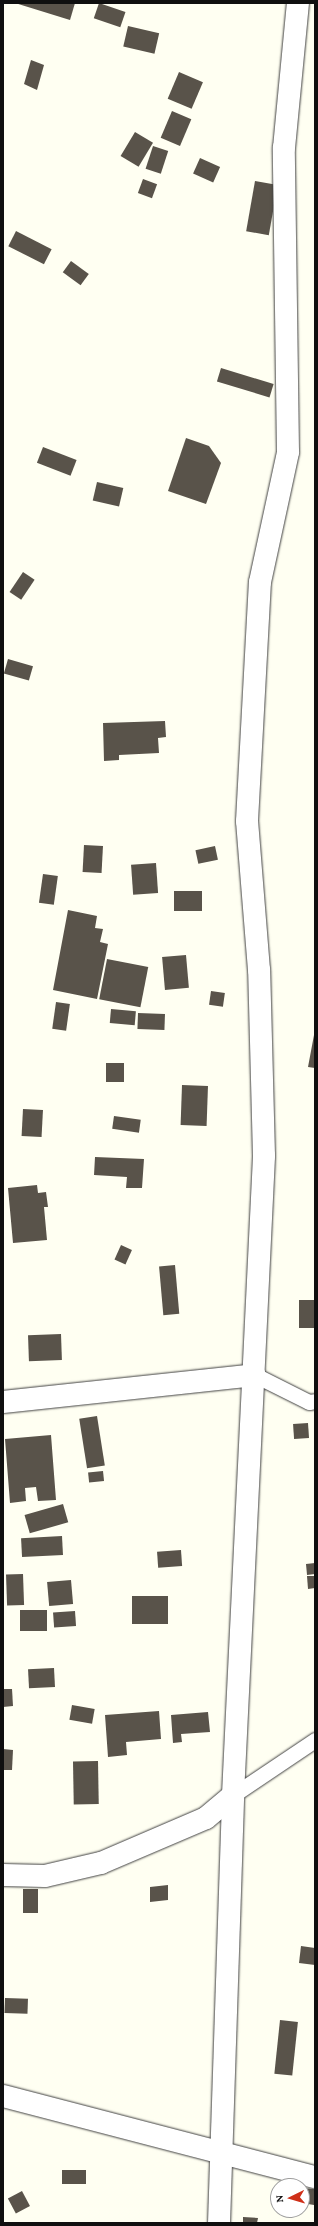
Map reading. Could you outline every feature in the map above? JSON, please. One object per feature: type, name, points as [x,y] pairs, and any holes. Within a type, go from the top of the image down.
[{"type":"street","points":[[219,2223],[223,2151],[233,1795],[255,1375],[264,1156],[259,970],[247,821],[260,582],[288,452],[284,148],[298,3]]},
{"type":"street","points":[[3,1402],[255,1375]]},
{"type":"street","points":[[3,1875],[45,1876],[101,1863],[206,1818],[233,1795]]},
{"type":"street","points":[[3,2096],[223,2151],[315,2177]]},
{"type":"lane","points":[[255,1375],[309,1402],[315,1401]]},
{"type":"lane","points":[[233,1795],[315,1740]]},
{"type":"building","points":[[15,3],[75,3],[70,20]]},
{"type":"building","points":[[99,3],[125,12],[120,27],[94,18]]},
{"type":"building","points":[[128,26],[159,33],[154,54],[123,46]]},
{"type":"building","points":[[31,60],[44,65],[37,90],[24,84]]},
{"type":"building","points":[[179,72],[203,82],[192,109],[168,99]]},
{"type":"building","points":[[172,111],[191,119],[180,146],[161,138]]},
{"type":"building","points":[[135,132],[153,143],[139,167],[121,156]]},
{"type":"building","points":[[153,146],[168,151],[161,174],[146,169]]},
{"type":"building","points":[[200,158],[220,167],[213,182],[193,174]]},
{"type":"building","points":[[143,179],[157,184],[152,198],[138,193]]},
{"type":"building","points":[[255,181],[278,185],[269,235],[246,231]]},
{"type":"building","points":[[16,231],[52,249],[44,264],[8,246]]},
{"type":"building","points":[[71,261],[89,274],[81,285],[63,272]]},
{"type":"building","points":[[221,368],[274,384],[270,397],[217,381]]},
{"type":"building","points":[[186,438],[209,446],[221,463],[206,504],[168,491]]},
{"type":"building","points":[[43,447],[77,460],[71,476],[37,463]]},
{"type":"building","points":[[97,482],[123,488],[119,507],[93,501]]},
{"type":"building","points":[[23,572],[35,580],[21,600],[10,592]]},
{"type":"building","points":[[8,659],[33,666],[29,681],[4,673]]},
{"type":"building","points":[[165,721],[166,737],[158,738],[159,753],[119,755],[119,760],[104,761],[103,723]]},
{"type":"building","points":[[84,845],[103,846],[102,873],[83,872]]},
{"type":"building","points":[[215,846],[218,860],[198,864],[195,850]]},
{"type":"building","points":[[156,863],[158,893],[133,895],[131,865]]},
{"type":"building","points":[[43,874],[58,876],[54,905],[39,903]]},
{"type":"building","points":[[174,891],[202,891],[202,911],[174,911]]},
{"type":"building","points":[[68,910],[97,916],[95,928],[103,929],[100,942],[108,944],[97,999],[53,990]]},
{"type":"building","points":[[186,955],[189,988],[165,990],[162,957]]},
{"type":"building","points":[[107,959],[148,967],[140,1007],[99,999]]},
{"type":"building","points":[[211,991],[225,993],[223,1007],[209,1005]]},
{"type":"building","points":[[56,1002],[70,1004],[66,1031],[52,1029]]},
{"type":"building","points":[[111,1009],[136,1011],[135,1025],[110,1023]]},
{"type":"building","points":[[138,1013],[165,1014],[164,1030],[137,1029]]},
{"type":"building","points":[[315,1035],[315,1068],[308,1067]]},
{"type":"building","points":[[106,1063],[124,1063],[124,1082],[106,1082]]},
{"type":"building","points":[[182,1085],[208,1086],[207,1126],[181,1125]]},
{"type":"building","points":[[23,1109],[43,1110],[42,1137],[22,1136]]},
{"type":"building","points":[[114,1116],[141,1120],[139,1133],[112,1129]]},
{"type":"building","points":[[95,1157],[144,1159],[142,1188],[126,1188],[127,1177],[94,1175]]},
{"type":"building","points":[[37,1185],[38,1193],[46,1192],[48,1207],[44,1207],[47,1240],[13,1243],[8,1188]]},
{"type":"building","points":[[121,1245],[132,1250],[125,1264],[114,1260]]},
{"type":"building","points":[[175,1265],[179,1314],[163,1315],[159,1266]]},
{"type":"building","points":[[299,1300],[315,1300],[315,1328],[299,1328]]},
{"type":"building","points":[[61,1334],[62,1360],[29,1361],[28,1335]]},
{"type":"building","points":[[97,1416],[105,1465],[87,1468],[79,1419]]},
{"type":"building","points":[[308,1423],[309,1438],[294,1439],[293,1424]]},
{"type":"building","points":[[51,1435],[56,1500],[38,1501],[36,1487],[25,1488],[26,1501],[10,1503],[5,1439]]},
{"type":"building","points":[[103,1471],[104,1481],[89,1483],[88,1473]]},
{"type":"building","points":[[63,1504],[68,1522],[30,1533],[25,1515]]},
{"type":"building","points":[[62,1536],[63,1555],[22,1557],[21,1538]]},
{"type":"building","points":[[181,1550],[182,1566],[158,1568],[157,1552]]},
{"type":"building","points":[[315,1563],[315,1574],[307,1575],[306,1564]]},
{"type":"building","points":[[23,1574],[24,1605],[7,1606],[6,1575]]},
{"type":"building","points":[[307,1576],[315,1576],[315,1588],[308,1589]]},
{"type":"building","points":[[71,1580],[73,1604],[49,1606],[47,1582]]},
{"type":"building","points":[[132,1596],[168,1596],[168,1624],[132,1624]]},
{"type":"building","points":[[20,1610],[47,1610],[47,1631],[20,1631]]},
{"type":"building","points":[[75,1611],[76,1626],[54,1627],[53,1613]]},
{"type":"building","points":[[54,1668],[55,1687],[29,1688],[28,1669]]},
{"type":"building","points":[[3,1689],[12,1689],[13,1706],[3,1707]]},
{"type":"building","points":[[72,1705],[95,1709],[92,1724],[69,1720]]},
{"type":"building","points":[[159,1711],[161,1739],[126,1742],[127,1755],[108,1757],[105,1715]]},
{"type":"building","points":[[208,1712],[210,1732],[181,1734],[182,1742],[173,1743],[171,1715]]},
{"type":"building","points":[[3,1749],[13,1750],[12,1770],[3,1770]]},
{"type":"building","points":[[73,1761],[98,1761],[99,1804],[74,1804]]},
{"type":"building","points":[[168,1885],[168,1900],[150,1902],[150,1887]]},
{"type":"building","points":[[23,1889],[38,1889],[38,1913],[23,1913]]},
{"type":"building","points":[[301,1946],[315,1948],[315,1965],[299,1963]]},
{"type":"building","points":[[5,1998],[28,1999],[27,2014],[4,2013]]},
{"type":"building","points":[[280,2020],[298,2022],[292,2076],[274,2074]]},
{"type":"building","points":[[62,2170],[86,2170],[86,2184],[62,2184]]},
{"type":"building","points":[[310,2189],[315,2189],[314,2205],[310,2204]]},
{"type":"building","points":[[22,2191],[30,2206],[16,2214],[8,2199]]},
{"type":"building","points":[[243,2217],[258,2218],[257,2223],[243,2223]]}]
